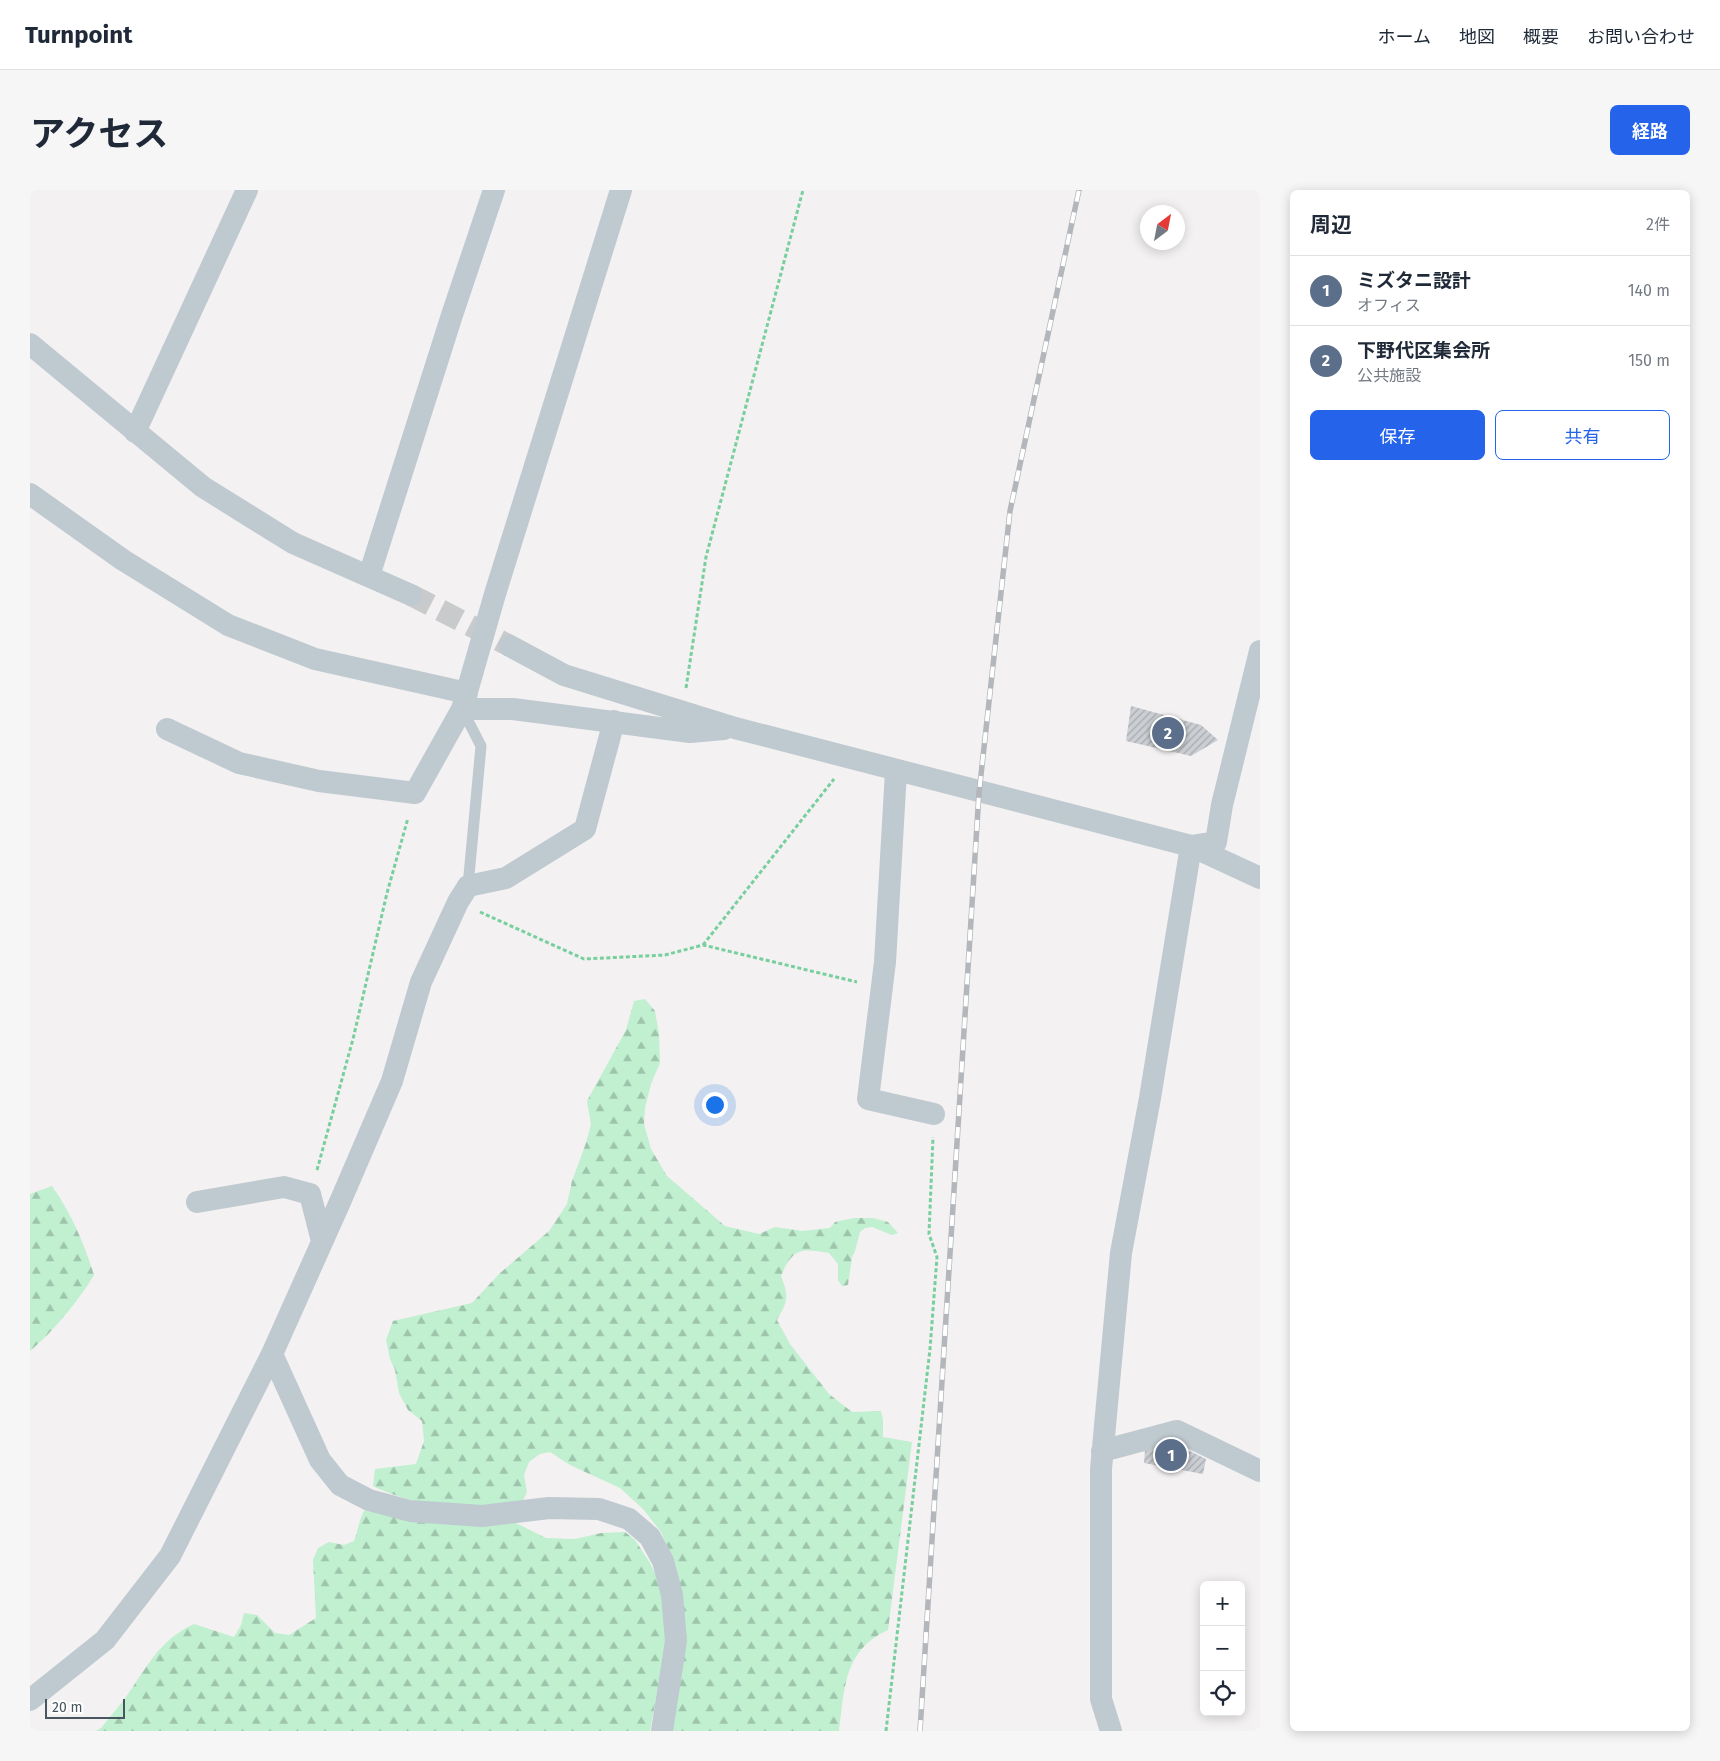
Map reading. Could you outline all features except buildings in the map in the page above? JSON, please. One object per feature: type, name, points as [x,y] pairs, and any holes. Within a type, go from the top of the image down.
[{"type":"street","points":[[135,432],[247,190]]},
{"type":"street","points":[[369,576],[494,190]]},
{"type":"street","points":[[167,729],[240,763],[319,781],[416,793],[464,701],[501,575],[621,190]]},
{"type":"street","points":[[30,344],[202,488],[293,543],[411,595]]},
{"type":"street","points":[[30,494],[123,560],[228,625],[315,659],[464,701],[690,732],[734,728]]},
{"type":"street","points":[[510,646],[564,675],[734,728],[1191,846],[1260,878]]},
{"type":"street","points":[[1191,846],[1216,842],[1222,805],[1260,651]]},
{"type":"street","points":[[30,1700],[105,1640],[170,1556],[272,1354],[392,1081],[422,982],[463,894],[506,878],[585,828],[614,721]]},
{"type":"street","points":[[896,771],[886,962],[868,1099],[934,1114]]},
{"type":"street","points":[[1111,1731],[1102,1699],[1102,1451],[1121,1254],[1150,1098],[1191,846]]},
{"type":"street","points":[[197,1202],[284,1188],[310,1194],[322,1241]]},
{"type":"street","points":[[272,1354],[320,1460],[340,1485],[369,1500],[410,1512],[482,1516],[549,1508],[598,1509],[629,1519],[650,1537],[663,1561],[672,1595],[676,1641],[662,1731]]},
{"type":"street","points":[[1102,1451],[1177,1432],[1260,1471]]},
{"type":"lane","points":[[463,894],[481,746],[464,701]]},
{"type":"path","points":[[683,712],[706,558],[803,190]]},
{"type":"path","points":[[703,945],[850,759]]},
{"type":"path","points":[[310,1194],[353,1039],[387,893],[416,793]]},
{"type":"path","points":[[463,894],[584,959],[665,955],[703,945],[882,988]]},
{"type":"path","points":[[886,1731],[930,1349],[936,1276],[937,1257],[929,1234],[934,1114]]},
{"type":"green space","points":[[645,999],[655,1011],[659,1034],[660,1063],[651,1084],[645,1108],[644,1124],[651,1149],[667,1176],[725,1226],[759,1234],[775,1227],[802,1231],[830,1228],[835,1222],[854,1218],[873,1218],[888,1222],[898,1233],[892,1235],[872,1227],[865,1228],[860,1232],[852,1257],[848,1285],[842,1286],[838,1280],[838,1264],[829,1253],[819,1251],[804,1251],[794,1255],[789,1260],[781,1276],[786,1299],[777,1320],[790,1344],[829,1394],[852,1412],[881,1411],[883,1437],[912,1442],[888,1630],[873,1639],[854,1660],[845,1686],[839,1731],[672,1731],[671,1555],[661,1532],[643,1509],[620,1488],[570,1465],[550,1452],[540,1454],[529,1462],[524,1475],[527,1492],[521,1505],[483,1507],[427,1503],[390,1494],[373,1486],[375,1469],[416,1464],[424,1441],[422,1421],[408,1410],[399,1393],[395,1370],[390,1359],[386,1340],[393,1321],[472,1303],[499,1274],[549,1231],[567,1204],[572,1181],[586,1143],[591,1124],[587,1101],[626,1030],[634,1001]]},
{"type":"green space","points":[[52,1186],[76,1229],[94,1275],[65,1315],[48,1335],[30,1351],[30,1194]]},
{"type":"green space","points":[[371,1509],[514,1522],[546,1538],[575,1539],[601,1533],[625,1532],[635,1540],[650,1563],[664,1592],[666,1643],[650,1731],[96,1731],[101,1728],[123,1701],[161,1648],[181,1631],[194,1624],[234,1637],[241,1625],[244,1613],[257,1615],[275,1633],[289,1635],[316,1618],[313,1560],[318,1548],[329,1542],[344,1545],[354,1541],[364,1511]]},
{"type":"tunnel","points":[[411,595],[510,646]]},
{"type":"railway","points":[[920,1731],[979,793],[1010,511],[1079,190]]},
{"type":"place","name":"下野代区集会所","points":[[1168,733]]},
{"type":"place","name":"ミズタニ設計","points":[[1171,1455]]}]
